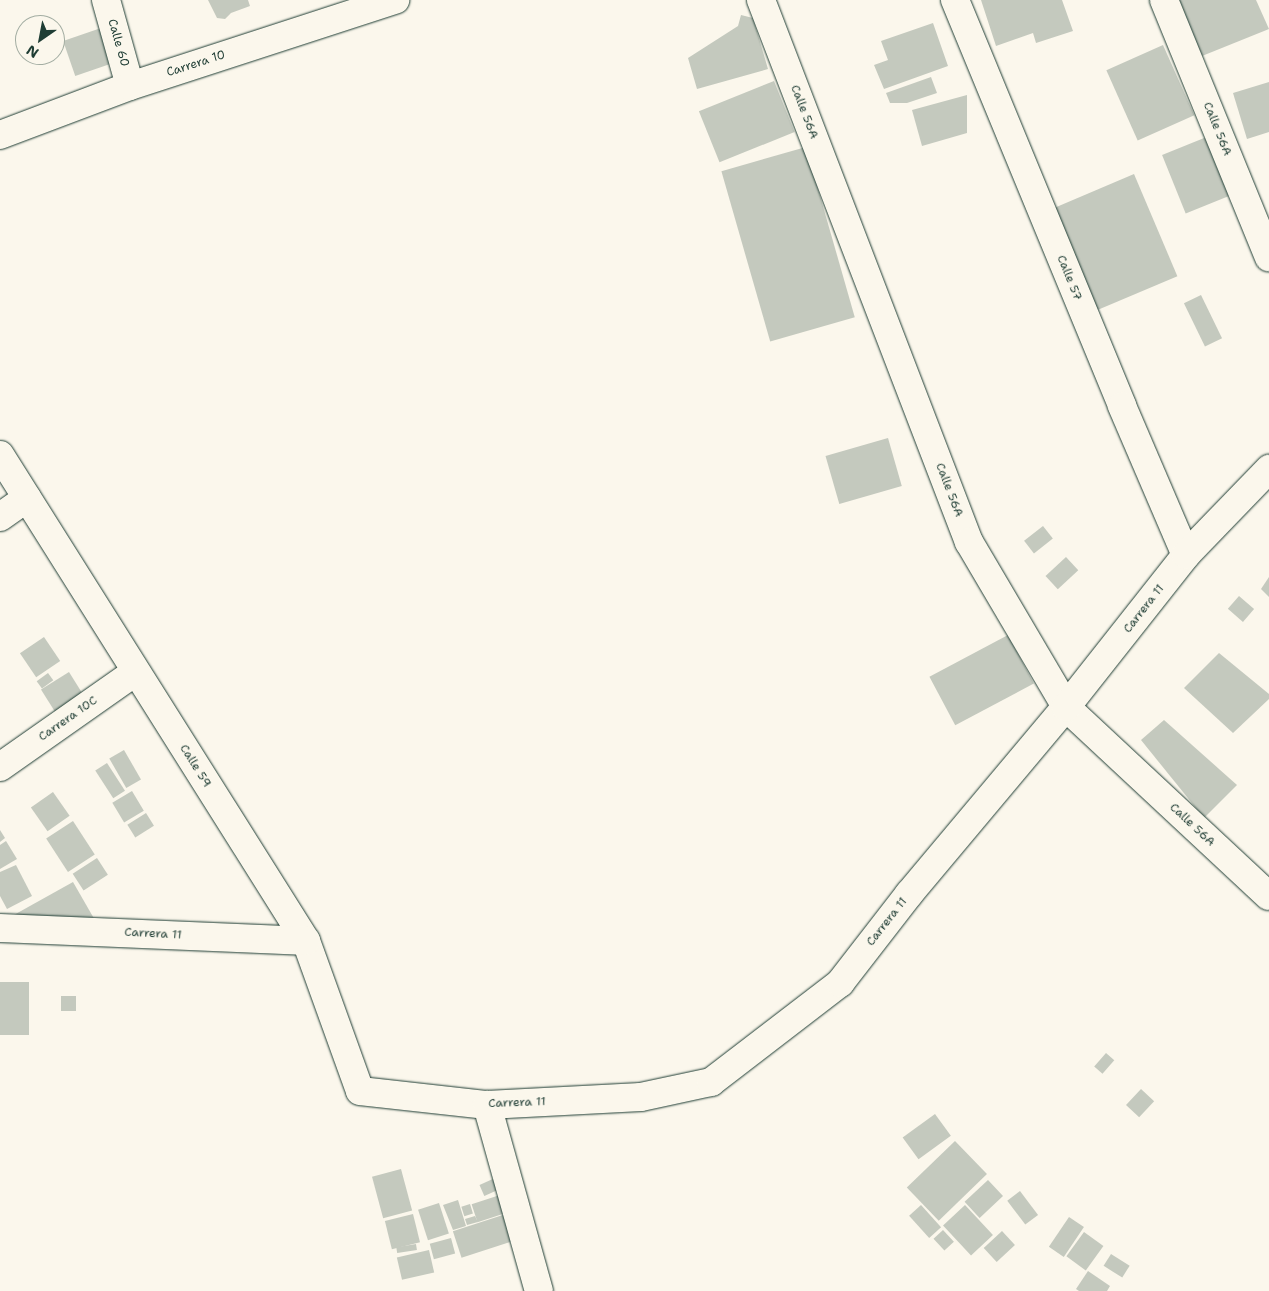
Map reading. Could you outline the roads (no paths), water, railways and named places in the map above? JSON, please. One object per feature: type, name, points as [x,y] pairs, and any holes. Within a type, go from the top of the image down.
[{"type":"street","name":"Calle 60","points":[[106,0],[130,86]]},
{"type":"street","name":"Carrera 10","points":[[0,135],[130,86],[395,0]]},
{"type":"street","name":"Calle 56A","points":[[761,0],[969,542],[1066,707],[1269,896]]},
{"type":"street","name":"Calle 57","points":[[955,0],[1118,397],[1186,555]]},
{"type":"street","name":"Calle 56A","points":[[1164,0],[1269,257]]},
{"type":"street","name":"Calle 59","points":[[0,455],[306,941],[360,1091]]},
{"type":"street","name":"Carrera 11","points":[[360,1091],[487,1105],[641,1097],[711,1082],[840,983],[908,894],[1066,707],[1186,555],[1269,469]]},
{"type":"street","points":[[0,517],[27,498]]},
{"type":"street","name":"Carrera 10C","points":[[0,767],[135,672]]},
{"type":"street","name":"Carrera 11","points":[[0,928],[306,941]]},
{"type":"street","points":[[487,1105],[539,1291]]}]
